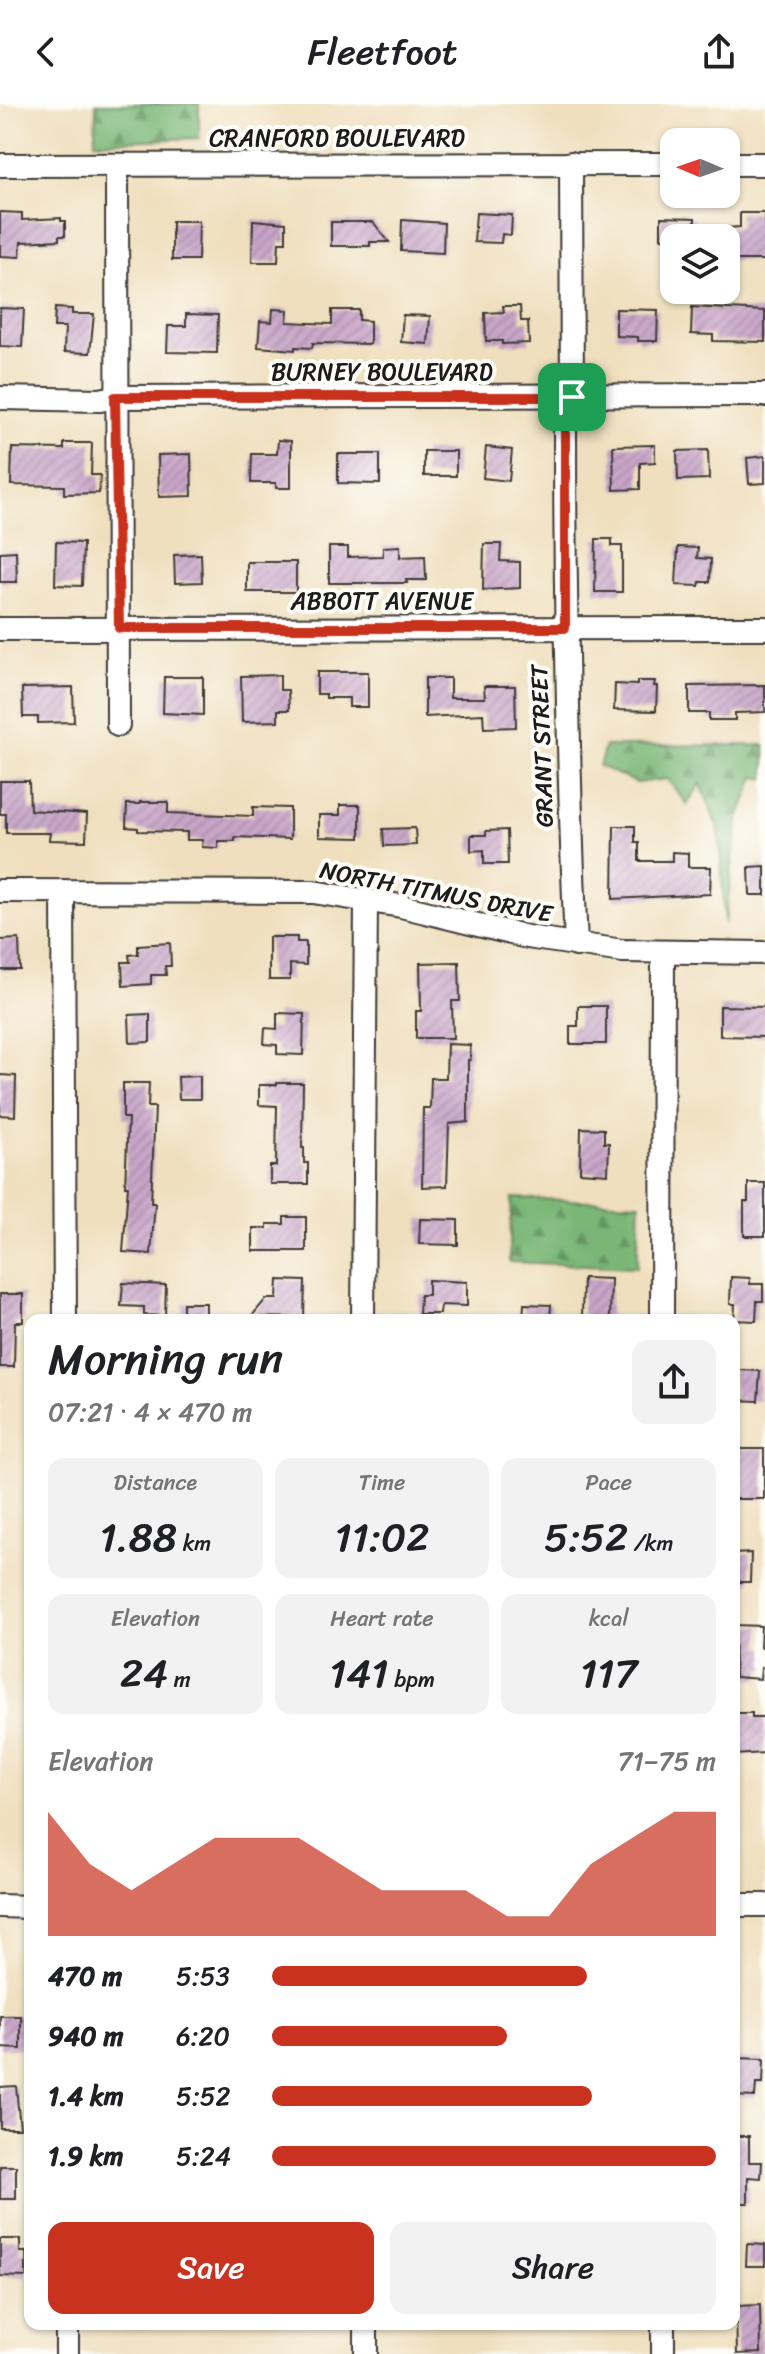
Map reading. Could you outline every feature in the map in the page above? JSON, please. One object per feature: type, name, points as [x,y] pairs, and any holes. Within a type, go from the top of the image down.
[{"type":"street","name":"GRANT STREET","points":[[571,163],[572,397],[565,421],[565,628],[571,871],[576,945]]},
{"type":"street","name":"CRANFORD BOULEVARD","points":[[0,165],[660,164]]},
{"type":"street","points":[[740,164],[765,164]]},
{"type":"street","points":[[117,165],[115,397],[118,725]]},
{"type":"street","name":"BURNEY BOULEVARD","points":[[0,398],[765,395]]},
{"type":"street","name":"ABBOTT AVENUE","points":[[0,629],[765,628]]},
{"type":"street","name":"NORTH TITMUS DRIVE","points":[[0,891],[300,892],[366,900],[527,937],[576,945],[663,953],[765,953]]},
{"type":"street","points":[[63,891],[65,1314]]},
{"type":"street","points":[[363,1314],[366,900]]},
{"type":"street","points":[[662,1314],[663,953]]},
{"type":"street","points":[[740,1905],[765,1905]]},
{"type":"street","points":[[0,1906],[24,1907]]},
{"type":"street","points":[[67,2330],[67,2354]]},
{"type":"street","points":[[366,2330],[366,2354]]},
{"type":"street","points":[[663,2330],[663,2354]]},
{"type":"green space","points":[[96,104],[199,104],[199,138],[95,142]]},
{"type":"green space","points":[[765,745],[765,779],[755,777],[738,821],[725,924],[719,832],[701,784],[687,804],[667,779],[637,783],[599,766],[605,746]]},
{"type":"green space","points":[[512,1198],[640,1203],[637,1267],[509,1262]]},
{"type":"building","points":[[0,212],[22,213],[22,220],[61,218],[65,221],[65,236],[59,236],[59,240],[21,242],[20,257],[0,256]]},
{"type":"building","points":[[476,213],[512,215],[511,235],[502,234],[501,243],[474,242]]},
{"type":"building","points":[[740,213],[765,213],[765,260],[740,260]]},
{"type":"building","points":[[661,217],[695,218],[695,224],[661,224]]},
{"type":"building","points":[[253,220],[286,223],[286,242],[279,242],[278,262],[252,262]]},
{"type":"building","points":[[402,220],[444,223],[443,253],[401,251]]},
{"type":"building","points":[[172,221],[199,221],[198,260],[172,260]]},
{"type":"building","points":[[331,222],[373,222],[389,242],[370,242],[370,246],[331,246]]},
{"type":"building","points":[[503,306],[520,306],[521,321],[528,321],[529,343],[486,341],[485,313],[504,312]]},
{"type":"building","points":[[692,307],[765,311],[765,342],[713,341],[713,335],[691,334]]},
{"type":"building","points":[[0,308],[24,309],[22,347],[0,346]]},
{"type":"building","points":[[55,308],[72,309],[72,314],[94,314],[90,353],[64,352],[65,327],[54,327]]},
{"type":"building","points":[[273,309],[288,310],[287,322],[332,324],[332,310],[359,310],[359,320],[370,321],[370,344],[313,343],[312,348],[295,347],[295,350],[258,347],[260,321],[272,322]]},
{"type":"building","points":[[616,309],[658,310],[657,341],[616,336]]},
{"type":"building","points":[[186,314],[218,315],[217,353],[167,352],[168,326],[186,326]]},
{"type":"building","points":[[403,315],[430,316],[428,344],[401,342]]},
{"type":"building","points":[[278,440],[291,441],[291,488],[276,488],[276,483],[251,483],[252,454],[277,454]]},
{"type":"building","points":[[64,443],[92,443],[91,475],[100,475],[99,493],[64,494],[64,486],[11,485],[12,448],[64,449]]},
{"type":"building","points":[[655,445],[655,462],[640,463],[640,489],[614,490],[613,446]]},
{"type":"building","points":[[486,447],[512,450],[509,481],[483,478]]},
{"type":"building","points":[[708,450],[709,479],[678,480],[677,451]]},
{"type":"building","points":[[424,451],[456,451],[456,476],[424,476]]},
{"type":"building","points":[[191,454],[192,496],[159,497],[158,455]]},
{"type":"building","points":[[338,454],[380,454],[380,484],[338,483]]},
{"type":"building","points":[[765,456],[765,483],[749,484],[747,458]]},
{"type":"building","points":[[596,539],[612,539],[612,546],[622,546],[622,592],[595,592]]},
{"type":"building","points":[[56,542],[83,543],[82,586],[55,585]]},
{"type":"building","points":[[484,544],[501,544],[500,561],[520,562],[520,588],[483,590]]},
{"type":"building","points":[[400,546],[400,557],[425,556],[426,580],[406,580],[407,583],[329,583],[329,547],[348,547],[348,557],[383,556],[383,547]]},
{"type":"building","points":[[678,547],[698,548],[697,558],[711,559],[710,582],[700,582],[699,586],[676,585]]},
{"type":"building","points":[[16,551],[17,582],[0,582],[0,552]]},
{"type":"building","points":[[201,554],[202,582],[175,583],[174,555]]},
{"type":"building","points":[[247,562],[296,562],[296,592],[247,592]]},
{"type":"building","points":[[317,672],[368,672],[368,707],[349,707],[349,698],[326,698],[326,694],[317,694]]},
{"type":"building","points":[[280,675],[280,690],[288,690],[289,710],[278,710],[278,721],[242,722],[241,676]]},
{"type":"building","points":[[164,677],[203,677],[203,715],[163,713]]},
{"type":"building","points":[[425,678],[450,678],[450,698],[485,698],[484,686],[515,686],[516,727],[484,728],[483,714],[425,717]]},
{"type":"building","points":[[637,681],[655,681],[656,711],[614,710],[615,684],[637,685]]},
{"type":"building","points":[[765,685],[765,712],[735,713],[735,720],[709,720],[709,713],[689,713],[689,686]]},
{"type":"building","points":[[73,687],[74,722],[38,723],[38,717],[23,717],[22,688]]},
{"type":"building","points":[[0,781],[29,781],[30,810],[87,814],[86,841],[49,840],[50,833],[6,833],[6,814],[0,814]]},
{"type":"building","points":[[168,802],[168,813],[253,816],[253,807],[290,808],[290,839],[235,837],[235,841],[218,841],[218,848],[202,847],[203,840],[187,840],[187,832],[138,831],[138,828],[126,827],[127,804]]},
{"type":"building","points":[[340,805],[360,805],[360,838],[319,837],[319,815],[340,815]]},
{"type":"building","points":[[614,826],[635,826],[639,861],[672,861],[672,852],[688,853],[688,867],[711,867],[710,894],[613,899]]},
{"type":"building","points":[[415,828],[416,845],[384,846],[383,829]]},
{"type":"building","points":[[507,830],[508,864],[484,864],[484,850],[471,851],[471,835]]},
{"type":"building","points":[[765,866],[765,895],[750,895],[749,867]]},
{"type":"building","points":[[269,937],[297,937],[297,942],[306,942],[306,965],[290,964],[290,980],[269,980]]},
{"type":"building","points":[[19,939],[20,970],[0,970],[0,940]]},
{"type":"building","points":[[170,943],[171,966],[165,966],[166,975],[151,975],[151,984],[123,986],[122,962],[130,962],[129,955],[138,954],[138,945]]},
{"type":"building","points":[[459,962],[460,1001],[452,1001],[453,1038],[416,1038],[416,1011],[421,1011],[420,963]]},
{"type":"building","points":[[578,1006],[606,1006],[606,1044],[570,1044],[570,1026],[578,1026]]},
{"type":"building","points":[[720,1006],[765,1007],[764,1037],[720,1036]]},
{"type":"building","points":[[277,1013],[304,1014],[303,1055],[277,1054],[277,1045],[264,1044],[265,1028],[277,1029]]},
{"type":"building","points":[[150,1014],[150,1042],[130,1043],[129,1015]]},
{"type":"building","points":[[447,1044],[470,1045],[468,1122],[449,1124],[447,1186],[422,1187],[423,1108],[430,1108],[431,1078],[446,1078]]},
{"type":"building","points":[[0,1075],[16,1076],[15,1116],[0,1115]]},
{"type":"building","points":[[200,1076],[200,1099],[179,1099],[178,1077]]},
{"type":"building","points":[[123,1083],[149,1083],[148,1107],[155,1107],[151,1203],[155,1203],[151,1254],[123,1252],[128,1186],[125,1186],[128,1118],[123,1118]]},
{"type":"building","points":[[303,1083],[302,1148],[304,1163],[308,1163],[308,1184],[270,1184],[270,1166],[276,1166],[277,1106],[259,1105],[259,1085]]},
{"type":"building","points":[[581,1128],[604,1129],[604,1143],[609,1143],[608,1174],[580,1172]]},
{"type":"building","points":[[748,1183],[765,1183],[765,1236],[744,1236],[744,1202],[748,1202]]},
{"type":"building","points":[[284,1217],[306,1217],[306,1251],[253,1251],[253,1228],[284,1224]]},
{"type":"building","points":[[420,1219],[458,1220],[458,1245],[419,1244]]},
{"type":"building","points":[[731,1277],[750,1278],[750,1284],[763,1284],[763,1301],[757,1301],[756,1321],[740,1320],[740,1314],[734,1314],[735,1304],[730,1304]]},
{"type":"building","points":[[583,1278],[611,1279],[610,1314],[582,1314]]},
{"type":"building","points":[[278,1280],[305,1281],[304,1314],[254,1314],[266,1299],[277,1299]]},
{"type":"building","points":[[428,1280],[467,1282],[467,1306],[441,1305],[440,1314],[419,1314],[420,1295],[428,1295]]},
{"type":"building","points":[[123,1283],[166,1285],[165,1314],[144,1314],[144,1307],[121,1306]]},
{"type":"building","points":[[0,1294],[23,1294],[23,1322],[15,1322],[14,1367],[0,1367]]},
{"type":"building","points":[[183,1303],[206,1303],[206,1314],[183,1314]]},
{"type":"building","points":[[524,1304],[551,1305],[550,1314],[523,1314]]},
{"type":"building","points":[[740,1370],[760,1371],[758,1401],[740,1400]]},
{"type":"building","points":[[740,1449],[764,1449],[764,1499],[740,1499]]},
{"type":"building","points":[[751,1553],[750,1582],[740,1582],[740,1554]]},
{"type":"building","points":[[740,1625],[761,1626],[760,1647],[765,1648],[765,1669],[761,1668],[760,1679],[740,1677]]},
{"type":"building","points":[[740,1713],[765,1717],[764,1753],[740,1755]]},
{"type":"building","points":[[0,2016],[21,2016],[21,2049],[0,2048]]},
{"type":"building","points":[[740,2058],[764,2059],[763,2084],[756,2084],[755,2097],[740,2096]]},
{"type":"building","points":[[16,2086],[20,2128],[0,2128],[0,2087]]},
{"type":"building","points":[[740,2136],[749,2136],[749,2162],[762,2162],[761,2178],[748,2177],[748,2203],[740,2203]]},
{"type":"building","points":[[0,2166],[16,2166],[16,2199],[0,2199]]},
{"type":"building","points":[[0,2239],[20,2239],[20,2252],[24,2252],[24,2277],[0,2276]]},
{"type":"building","points":[[747,2244],[765,2245],[765,2266],[746,2266]]},
{"type":"building","points":[[760,2305],[761,2353],[737,2354],[740,2306]]},
{"type":"route","points":[[115,397],[572,397],[565,421],[565,628],[119,628],[115,397]]}]
